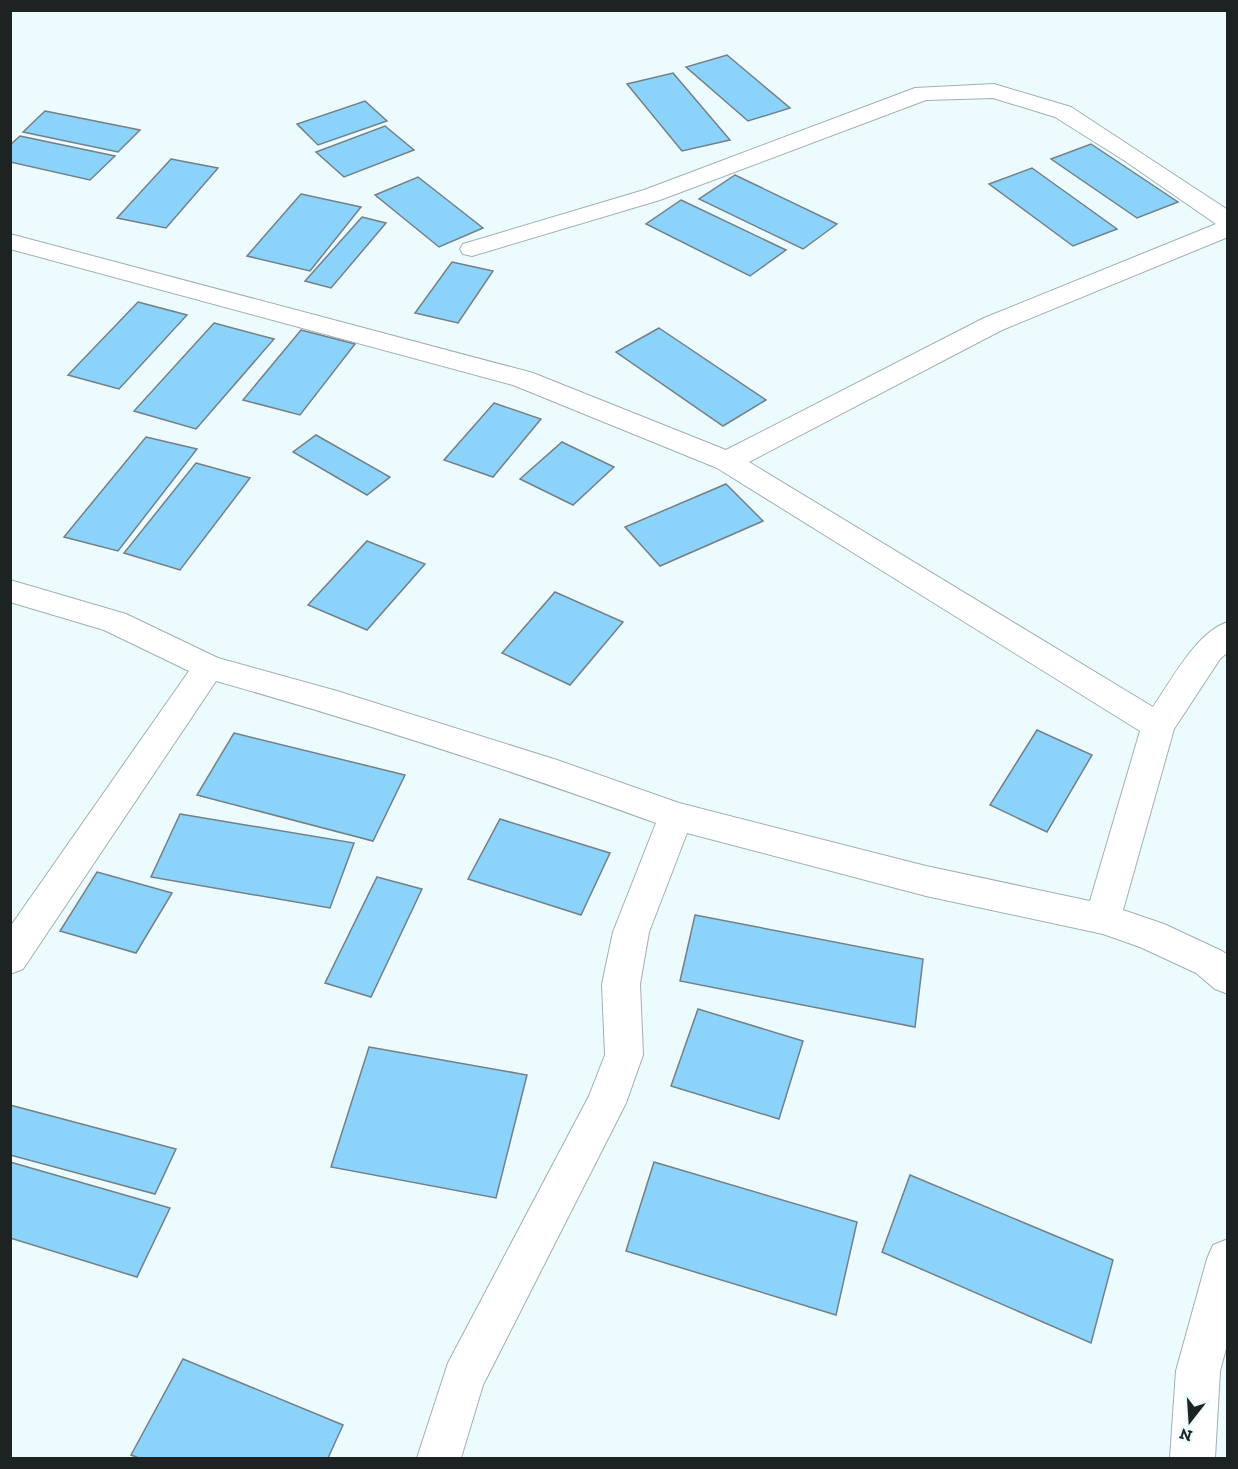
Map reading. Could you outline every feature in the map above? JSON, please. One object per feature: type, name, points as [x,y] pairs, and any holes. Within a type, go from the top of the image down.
[{"type":"street","points":[[472,249],[652,195],[923,93],[994,91],[1063,112],[1133,156],[1227,221]]},
{"type":"street","points":[[727,461],[993,324],[1227,228]]},
{"type":"street","points":[[10,268],[22,244],[523,379],[727,461],[1158,726]]},
{"type":"street","points":[[10,591],[115,622],[209,667],[337,703],[557,773],[676,816],[926,881],[1103,919],[1151,935],[1209,962],[1227,978]]},
{"type":"street","points":[[1103,919],[1158,726],[1209,651],[1227,633]]},
{"type":"street","points":[[10,958],[209,667]]},
{"type":"street","points":[[439,1458],[463,1377],[606,1102],[621,1064],[624,1055],[621,984],[631,933],[676,816]]},
{"type":"street","points":[[1191,1458],[1198,1371],[1227,1259]]},
{"type":"building","points":[[727,55],[790,108],[748,121],[686,67]]},
{"type":"building","points":[[673,73],[730,140],[682,151],[627,84]]},
{"type":"building","points":[[365,101],[387,121],[318,145],[297,124]]},
{"type":"building","points":[[45,111],[140,130],[118,152],[23,132]]},
{"type":"building","points":[[385,126],[414,150],[344,177],[316,152]]},
{"type":"building","points":[[20,136],[115,156],[90,180],[10,162],[10,145]]},
{"type":"building","points":[[1091,144],[1178,202],[1137,218],[1051,159]]},
{"type":"building","points":[[171,159],[218,168],[166,228],[117,218]]},
{"type":"building","points":[[1032,168],[1117,229],[1073,246],[989,184]]},
{"type":"building","points":[[735,175],[837,224],[803,249],[699,199]]},
{"type":"building","points":[[418,177],[483,228],[439,247],[375,195]]},
{"type":"building","points":[[301,194],[361,207],[310,271],[247,256]]},
{"type":"building","points":[[681,200],[786,250],[750,276],[646,224]]},
{"type":"building","points":[[362,217],[386,223],[331,288],[305,281]]},
{"type":"building","points":[[452,262],[493,271],[458,323],[415,313]]},
{"type":"building","points":[[138,302],[187,315],[119,389],[68,375]]},
{"type":"building","points":[[214,323],[274,339],[196,429],[134,411]]},
{"type":"building","points":[[659,328],[766,400],[723,426],[616,352]]},
{"type":"building","points":[[301,330],[355,344],[300,415],[243,400]]},
{"type":"building","points":[[494,403],[541,419],[493,477],[444,460]]},
{"type":"building","points":[[316,435],[390,477],[367,495],[293,452]]},
{"type":"building","points":[[146,437],[197,449],[118,551],[64,537]]},
{"type":"building","points":[[562,442],[614,467],[573,505],[520,479]]},
{"type":"building","points":[[196,463],[250,478],[180,570],[124,553]]},
{"type":"building","points":[[726,484],[763,521],[660,566],[625,527]]},
{"type":"building","points":[[367,541],[425,564],[367,630],[308,605]]},
{"type":"building","points":[[555,592],[623,622],[570,685],[502,653]]},
{"type":"building","points":[[1037,730],[1092,755],[1047,832],[990,805]]},
{"type":"building","points":[[234,733],[405,775],[373,841],[197,795]]},
{"type":"building","points":[[180,814],[354,843],[330,908],[151,877]]},
{"type":"building","points":[[500,819],[610,853],[581,915],[468,879]]},
{"type":"building","points":[[97,872],[172,893],[136,953],[60,931]]},
{"type":"building","points":[[377,877],[422,889],[371,997],[325,983]]},
{"type":"building","points":[[695,915],[923,959],[915,1027],[680,981]]},
{"type":"building","points":[[698,1009],[803,1041],[779,1119],[671,1086]]},
{"type":"building","points":[[369,1047],[527,1075],[496,1198],[331,1167]]},
{"type":"building","points":[[10,1105],[176,1149],[155,1194],[10,1155]]},
{"type":"building","points":[[10,1162],[170,1208],[137,1277],[10,1238]]},
{"type":"building","points":[[654,1162],[857,1222],[836,1315],[626,1251]]},
{"type":"building","points":[[910,1175],[1113,1260],[1091,1343],[882,1252]]},
{"type":"building","points":[[183,1359],[343,1425],[328,1458],[139,1458],[131,1455]]}]
